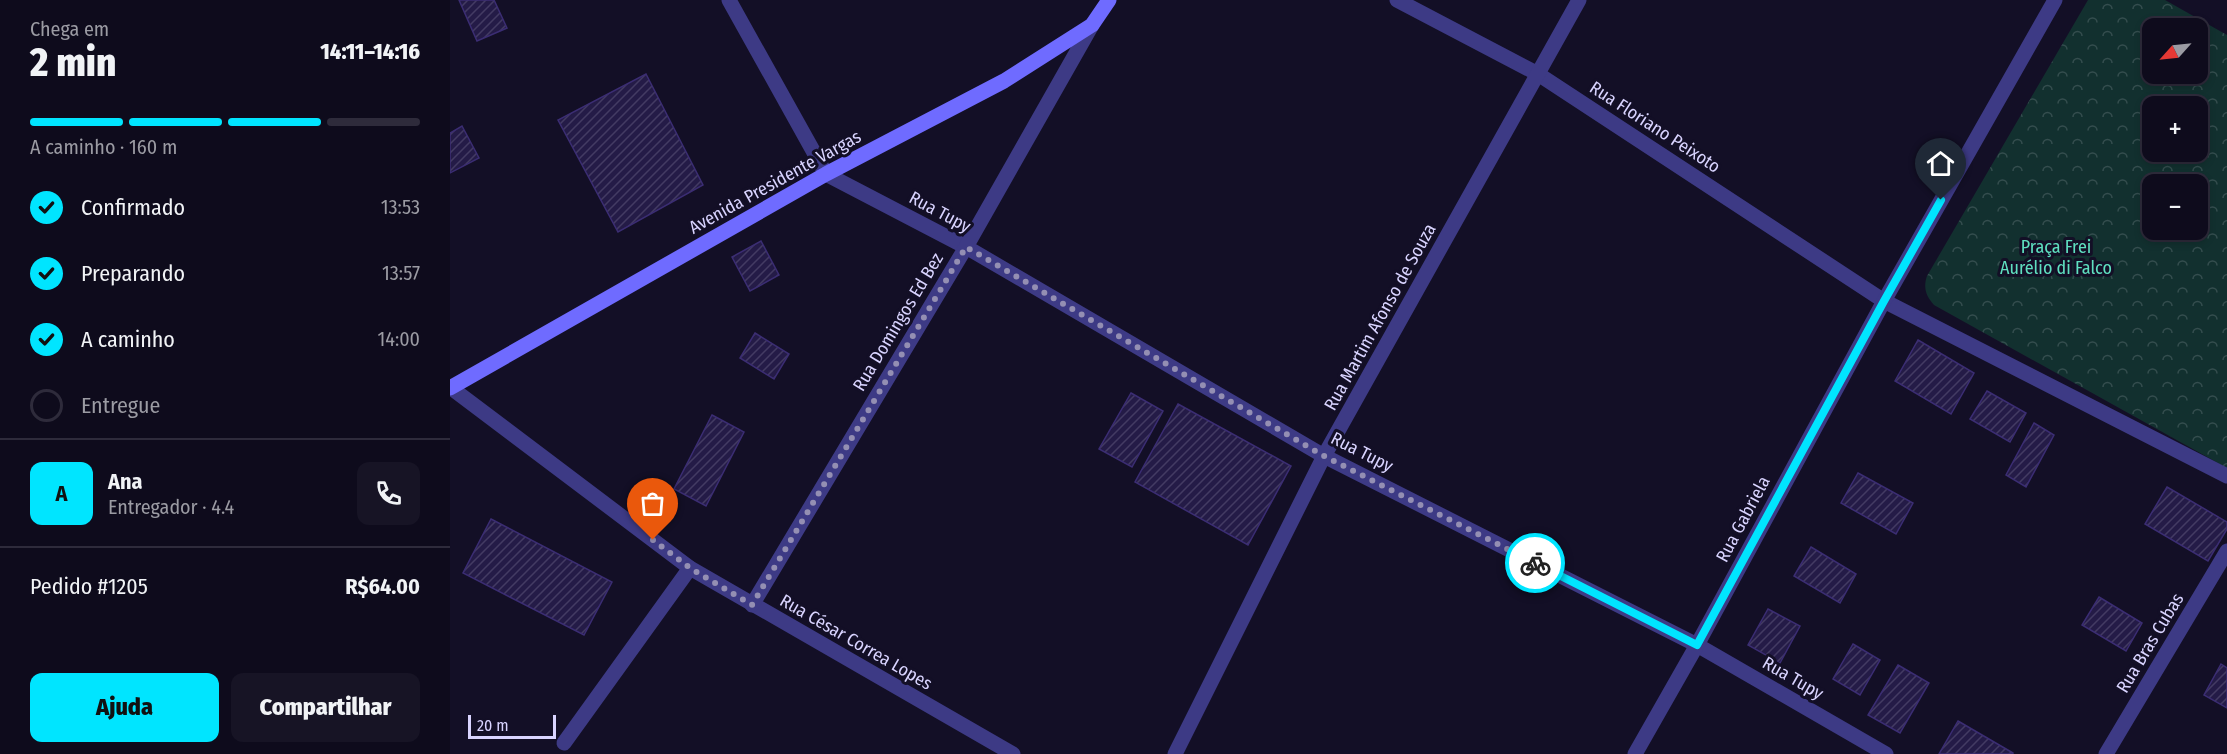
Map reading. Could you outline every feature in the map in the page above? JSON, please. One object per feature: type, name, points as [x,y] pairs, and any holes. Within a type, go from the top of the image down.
[{"type":"main road","name":"Avenida Presidente Vargas","points":[[450,388],[826,174],[1004,81],[1092,26],[1109,0]]},
{"type":"street","points":[[729,0],[826,174]]},
{"type":"street","name":"Rua Floriano Peixoto","points":[[1397,0],[1538,74],[1884,301]]},
{"type":"street","name":"Rua Martim Afonso de Souza","points":[[1175,754],[1324,456],[1579,0]]},
{"type":"street","points":[[2055,0],[1884,301],[2227,476]]},
{"type":"street","name":"Rua Domingos Ed Bez","points":[[752,605],[966,247],[1092,26]]},
{"type":"street","name":"Rua Tupy","points":[[826,174],[966,247],[1324,456],[1697,645],[1886,754]]},
{"type":"street","name":"Rua Gabriela","points":[[1635,754],[1697,645],[1884,301]]},
{"type":"street","name":"Rua César Correa Lopes","points":[[450,388],[690,568],[1013,754]]},
{"type":"street","name":"Rua Bras Cubas","points":[[2106,754],[2227,551]]},
{"type":"street","points":[[564,743],[690,568]]},
{"type":"green space","name":"Praça Frei Aurélio di Falco","points":[[2088,0],[2165,0],[2197,18],[2142,18],[2142,84],[2208,84],[2208,24],[2227,35],[2227,468],[1934,305],[1926,292],[1927,276]]},
{"type":"building","points":[[459,0],[494,0],[507,28],[477,41]]},
{"type":"building","points":[[646,74],[703,185],[618,232],[558,120]]},
{"type":"building","points":[[462,126],[479,158],[450,173],[450,133]]},
{"type":"building","points":[[761,241],[779,275],[750,291],[732,257]]},
{"type":"building","points":[[755,333],[789,354],[774,379],[740,358]]},
{"type":"building","points":[[1918,340],[1974,373],[1951,414],[1895,381]]},
{"type":"building","points":[[1987,391],[2026,413],[2010,442],[1970,419]]},
{"type":"building","points":[[1131,393],[1163,411],[1132,467],[1099,449]]},
{"type":"building","points":[[1178,404],[1291,466],[1248,545],[1135,482]]},
{"type":"building","points":[[712,415],[744,432],[706,506],[674,489]]},
{"type":"building","points":[[2034,423],[2054,435],[2026,487],[2006,475]]},
{"type":"building","points":[[1858,473],[1913,503],[1896,534],[1841,503]]},
{"type":"building","points":[[2167,487],[2227,522],[2227,529],[2208,561],[2145,524]]},
{"type":"building","points":[[491,519],[612,582],[584,635],[463,573]]},
{"type":"building","points":[[1811,547],[1856,574],[1840,603],[1794,576]]},
{"type":"building","points":[[2099,597],[2142,623],[2126,651],[2082,625]]},
{"type":"building","points":[[1768,609],[1800,626],[1780,663],[1748,645]]},
{"type":"building","points":[[1853,644],[1880,660],[1860,695],[1833,679]]},
{"type":"building","points":[[2221,664],[2227,668],[2227,708],[2204,695]]},
{"type":"building","points":[[1898,665],[1929,683],[1900,733],[1868,715]]},
{"type":"building","points":[[1958,721],[2013,753],[2013,754],[1939,754]]},
{"type":"way so far","points":[[653,540],[690,568],[752,605],[966,247],[1324,456],[1535,563]]},
{"type":"route","points":[[1535,563],[1697,645],[1941,200]]}]
